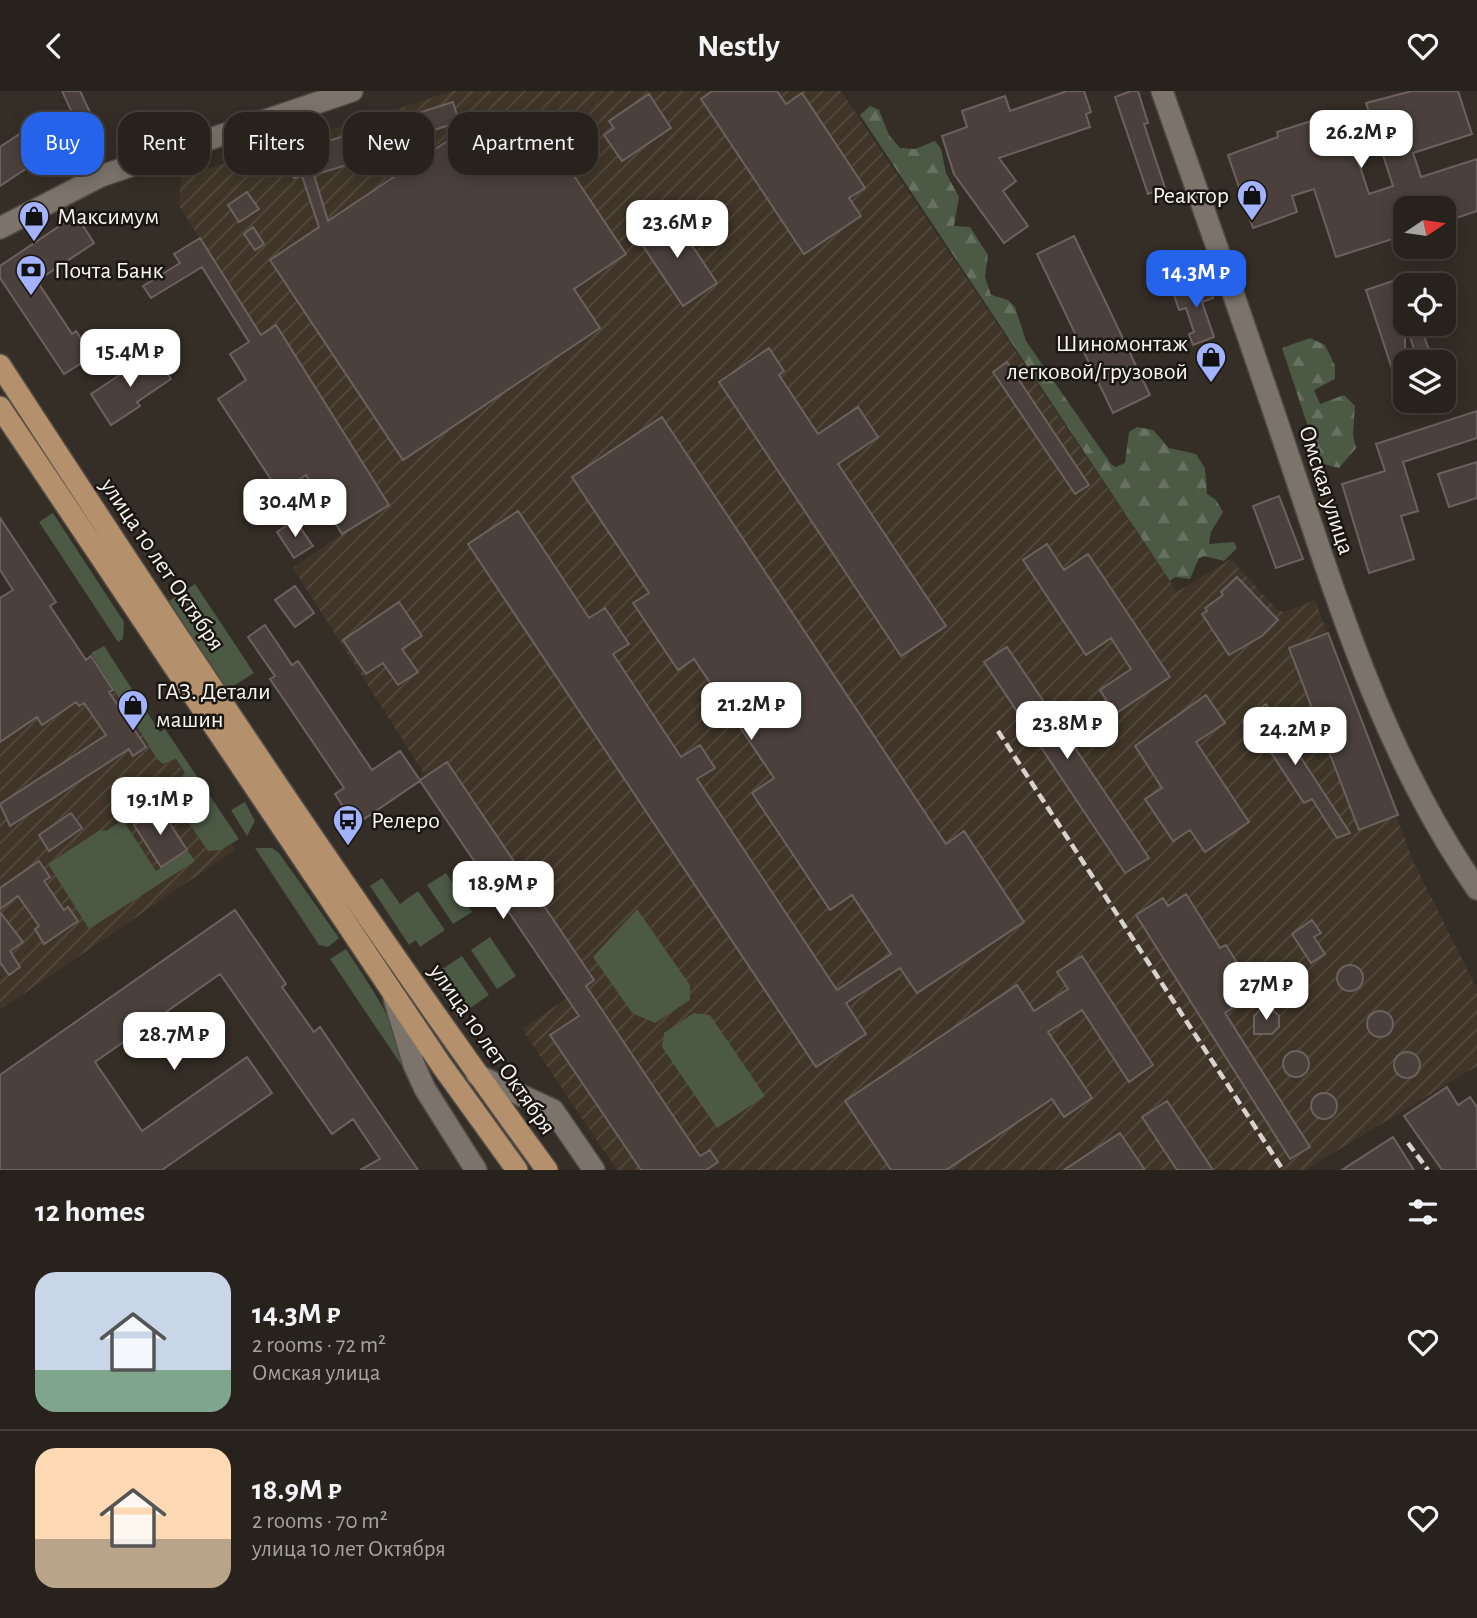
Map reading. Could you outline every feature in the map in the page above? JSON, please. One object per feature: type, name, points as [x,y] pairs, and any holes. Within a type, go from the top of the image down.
[{"type":"main road","name":"улица 10 лет Октября","points":[[0,365],[477,1075],[547,1170]]},
{"type":"main road","name":"улица 10 лет Октября","points":[[0,407],[392,993],[517,1170]]},
{"type":"street","points":[[0,227],[101,176],[352,91]]},
{"type":"street","name":"Омская улица","points":[[1162,91],[1346,629],[1389,733],[1428,812],[1477,889]]},
{"type":"street","points":[[392,993],[414,1065],[425,1089],[476,1170]]},
{"type":"street","points":[[425,1089],[425,1076],[431,1069],[442,1066]]},
{"type":"street","points":[[477,1075],[554,1111],[594,1170]]},
{"type":"shaded area","points":[[453,91],[841,91],[1177,592],[1231,559],[1277,610],[1284,612],[1315,600],[1413,861],[1477,989],[1477,1066],[1305,1170],[617,1170],[522,1029],[567,998],[293,568],[342,534],[230,354],[261,334],[179,206],[181,177],[210,175],[210,168],[224,163],[224,175],[329,175],[329,130],[343,126],[343,175],[434,175],[434,112],[387,112]]},
{"type":"shaded area","points":[[0,653],[38,703],[108,658],[235,850],[0,1010]]},
{"type":"green space","points":[[870,106],[879,110],[889,135],[900,148],[915,149],[935,141],[941,149],[946,173],[959,197],[954,226],[970,227],[988,255],[985,277],[991,295],[1008,300],[1015,307],[1026,341],[1111,464],[1115,467],[1125,463],[1129,432],[1137,427],[1153,430],[1169,448],[1196,454],[1205,468],[1207,494],[1216,500],[1223,512],[1211,532],[1209,544],[1234,542],[1237,548],[1224,561],[1204,556],[1199,558],[1190,579],[1175,577],[1170,581],[860,115]]},
{"type":"green space","points":[[1310,338],[1325,345],[1335,366],[1335,379],[1314,390],[1320,404],[1344,395],[1355,406],[1353,435],[1356,448],[1339,468],[1320,463],[1282,348]]},
{"type":"green space","points":[[53,513],[124,622],[123,639],[118,642],[39,522]]},
{"type":"green space","points":[[195,584],[254,673],[227,690],[169,601]]},
{"type":"green space","points":[[104,646],[160,732],[165,729],[239,839],[221,850],[208,851],[167,791],[185,773],[176,759],[163,764],[157,759],[91,653]]},
{"type":"green space","points":[[245,802],[255,821],[247,836],[231,810]]},
{"type":"green space","points":[[123,820],[156,871],[188,851],[195,861],[89,929],[48,864],[100,830],[106,831]]},
{"type":"green space","points":[[255,848],[272,848],[279,853],[339,938],[328,947],[319,945]]},
{"type":"green space","points":[[446,873],[472,912],[453,924],[427,885]]},
{"type":"green space","points":[[382,878],[400,904],[418,891],[445,930],[420,947],[416,940],[409,945],[370,886]]},
{"type":"green space","points":[[637,909],[690,985],[690,1000],[655,1023],[632,1013],[593,957]]},
{"type":"green space","points":[[490,937],[516,976],[497,989],[471,950]]},
{"type":"green space","points":[[346,949],[392,1024],[403,1056],[404,1069],[330,959]]},
{"type":"green space","points":[[462,956],[489,995],[457,1017],[430,977]]},
{"type":"green space","points":[[694,1013],[710,1015],[765,1096],[717,1128],[662,1047],[664,1033]]},
{"type":"building","points":[[62,91],[80,91],[90,112],[72,112]]},
{"type":"building","points":[[712,91],[777,91],[786,104],[802,93],[865,188],[849,198],[861,216],[804,254],[701,99]]},
{"type":"building","points":[[1067,91],[1084,91],[1091,112],[1086,114],[1090,127],[999,158],[1016,181],[1003,191],[1028,226],[1004,243],[954,174],[942,136],[967,127],[962,111],[1005,96],[1010,111]]},
{"type":"building","points":[[1138,91],[1148,123],[1144,124],[1165,188],[1148,194],[1115,97]]},
{"type":"building","points":[[1412,91],[1458,91],[1472,134],[1413,153],[1421,177],[1477,159],[1477,211],[1456,218],[1456,196],[1393,196],[1393,239],[1336,257],[1314,189],[1292,196],[1297,212],[1253,228],[1228,155],[1278,137],[1277,132],[1342,111],[1369,194],[1393,186],[1366,103]]},
{"type":"building","points":[[649,94],[671,128],[622,161],[604,135],[614,128],[609,121]]},
{"type":"building","points":[[453,102],[456,112],[448,112],[448,125],[434,130],[434,112],[421,112]]},
{"type":"building","points":[[21,133],[21,172],[0,186],[0,147]]},
{"type":"building","points":[[343,136],[343,166],[329,170],[329,141]]},
{"type":"building","points":[[448,141],[448,175],[573,175],[626,254],[574,289],[600,328],[403,460],[270,260],[319,227],[302,176],[294,178],[293,175],[314,175],[328,221],[397,175],[434,175],[434,150]]},
{"type":"building","points":[[247,192],[259,209],[239,222],[228,205]]},
{"type":"building","points":[[671,214],[717,283],[683,306],[637,237]]},
{"type":"building","points":[[76,215],[94,243],[37,281],[72,334],[76,331],[93,356],[64,374],[0,278],[0,266]]},
{"type":"building","points":[[253,227],[264,244],[255,250],[244,234]]},
{"type":"building","points":[[1074,236],[1150,395],[1113,413],[1037,254]]},
{"type":"building","points":[[200,238],[261,335],[276,325],[389,505],[342,534],[306,475],[280,493],[218,399],[246,380],[230,354],[249,342],[202,267],[151,298],[143,286],[180,263],[174,254]]},
{"type":"building","points":[[1206,280],[1213,298],[1202,302],[1214,337],[1193,345],[1189,334],[1194,332],[1186,308],[1179,310],[1173,292]]},
{"type":"building","points":[[1393,281],[1393,336],[1405,336],[1405,350],[1393,350],[1393,372],[1366,290]]},
{"type":"building","points":[[1410,336],[1424,336],[1429,350],[1414,350]]},
{"type":"building","points":[[769,348],[784,371],[779,375],[818,434],[858,407],[878,437],[838,464],[946,626],[901,656],[719,382]]},
{"type":"building","points":[[153,353],[171,379],[137,402],[140,406],[111,425],[91,394]]},
{"type":"building","points":[[1007,362],[1089,485],[1075,494],[993,372]]},
{"type":"building","points":[[1477,411],[1477,438],[1403,462],[1418,511],[1401,516],[1414,559],[1369,573],[1342,484],[1385,471],[1376,444]]},
{"type":"building","points":[[662,417],[946,844],[964,831],[1024,922],[917,993],[900,968],[846,1003],[866,1034],[816,1067],[468,544],[518,511],[589,618],[605,608],[629,644],[613,654],[681,757],[700,745],[715,768],[697,779],[837,990],[891,954],[852,895],[830,910],[752,793],[774,778],[694,659],[678,670],[633,603],[649,593],[572,477]]},
{"type":"building","points":[[1477,462],[1477,498],[1449,507],[1438,474]]},
{"type":"building","points":[[1279,496],[1303,559],[1276,568],[1253,506]]},
{"type":"building","points":[[0,518],[56,602],[50,606],[86,660],[91,656],[113,690],[109,692],[146,747],[133,756],[129,749],[10,826],[0,804],[106,735],[84,703],[79,706],[76,702],[42,725],[37,717],[0,742],[0,598],[13,590],[0,570]]},
{"type":"building","points":[[295,520],[313,546],[294,558],[277,532]]},
{"type":"building","points":[[1047,544],[1064,570],[1088,554],[1170,677],[1115,714],[1100,690],[1131,669],[1111,638],[1086,655],[1023,560]]},
{"type":"building","points":[[1237,577],[1278,620],[1262,636],[1229,655],[1202,614],[1207,611],[1205,608],[1223,595],[1221,592]]},
{"type":"building","points":[[295,586],[314,613],[295,627],[275,600]]},
{"type":"building","points":[[399,602],[422,636],[402,649],[418,672],[398,685],[383,663],[366,674],[343,640]]},
{"type":"building","points":[[265,625],[292,665],[298,661],[372,770],[400,751],[420,780],[447,762],[594,980],[586,986],[700,1156],[710,1150],[718,1162],[706,1170],[641,1170],[550,1035],[579,1016],[420,781],[355,825],[335,794],[344,788],[270,679],[275,676],[248,637]]},
{"type":"building","points":[[1328,633],[1398,815],[1359,830],[1289,648]]},
{"type":"building","points":[[1007,647],[1149,858],[1125,873],[984,662]]},
{"type":"building","points":[[1206,695],[1225,723],[1196,742],[1249,822],[1205,852],[1190,830],[1173,841],[1145,799],[1162,788],[1135,746]]},
{"type":"building","points":[[1266,704],[1350,833],[1337,838],[1312,799],[1304,803],[1247,716]]},
{"type":"building","points":[[160,808],[187,850],[161,867],[134,825]]},
{"type":"building","points":[[71,813],[82,828],[49,851],[39,835]]},
{"type":"building","points":[[39,861],[50,877],[44,881],[64,910],[68,907],[78,921],[44,944],[35,929],[39,926],[18,896],[0,909],[0,888]]},
{"type":"building","points":[[1186,894],[1220,948],[1226,945],[1248,980],[1224,996],[1232,1008],[1225,1013],[1310,1147],[1290,1159],[1136,915],[1163,898],[1168,906]]},
{"type":"building","points":[[235,910],[286,984],[282,987],[314,1032],[320,1027],[418,1170],[360,1170],[380,1159],[353,1119],[332,1134],[220,974],[95,1062],[142,1131],[247,1057],[272,1093],[162,1170],[0,1170],[0,1075]]},
{"type":"building","points":[[0,912],[23,942],[10,951],[20,967],[9,975],[0,962]]},
{"type":"building","points":[[1312,920],[1321,933],[1314,937],[1325,954],[1311,963],[1292,934]]},
{"type":"building","points":[[1082,956],[1153,1065],[1129,1082],[1082,1010],[1048,1032],[1092,1098],[1064,1117],[1052,1099],[946,1170],[891,1170],[845,1101],[1017,985],[1034,1011],[1068,989],[1057,972]]},
{"type":"building","points":[[1350,965],[1359,969],[1363,978],[1359,987],[1350,991],[1341,987],[1337,978],[1341,969]]},
{"type":"building","points":[[1261,1009],[1272,1009],[1279,1016],[1279,1027],[1272,1034],[1254,1034],[1254,1016]]},
{"type":"building","points":[[1380,1011],[1389,1015],[1393,1024],[1389,1033],[1380,1037],[1371,1033],[1367,1024],[1371,1015]]},
{"type":"building","points":[[1296,1051],[1305,1055],[1309,1064],[1305,1073],[1296,1077],[1287,1073],[1283,1064],[1287,1055]]},
{"type":"building","points":[[1407,1052],[1416,1056],[1420,1065],[1416,1074],[1407,1078],[1398,1074],[1394,1065],[1398,1056]]},
{"type":"building","points":[[1447,1087],[1458,1105],[1470,1097],[1477,1107],[1477,1170],[1442,1170],[1404,1116]]},
{"type":"building","points":[[1324,1093],[1333,1097],[1337,1106],[1333,1115],[1324,1119],[1315,1115],[1311,1106],[1315,1097]]},
{"type":"building","points":[[1167,1101],[1213,1170],[1177,1170],[1142,1117]]},
{"type":"building","points":[[1120,1133],[1145,1170],[1064,1170]]},
{"type":"building","points":[[1393,1137],[1414,1170],[1342,1170]]},
{"type":"railway","points":[[998,731],[1283,1170]]},
{"type":"railway","points":[[1408,1143],[1428,1170]]},
{"type":"place","name":"Реактор","points":[[1252,222]]},
{"type":"place","name":"Максимум","points":[[34,243]]},
{"type":"place","name":"Почта Банк","points":[[31,297]]},
{"type":"place","name":"Шиномонтаж легковой/грузовой","points":[[1211,384]]},
{"type":"place","name":"ГАЗ. Детали машин","points":[[133,732]]},
{"type":"place","name":"Релеро","points":[[348,847]]}]
